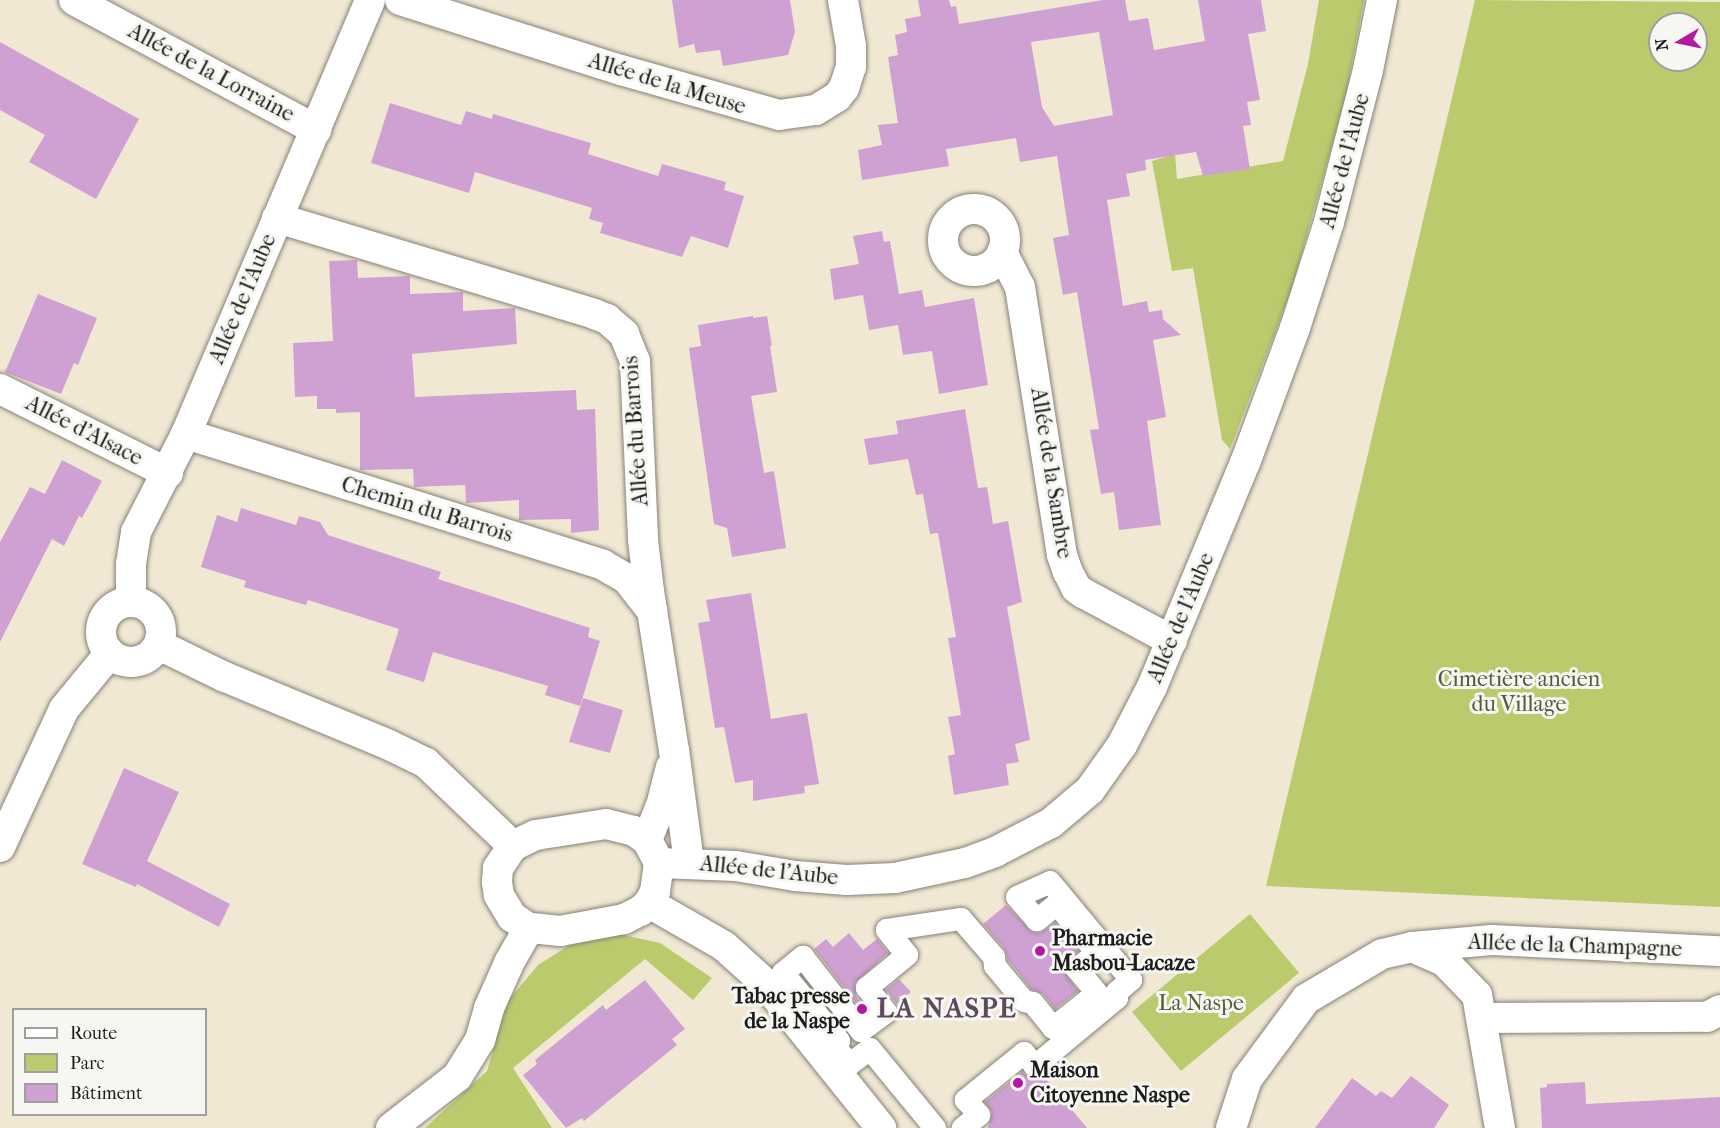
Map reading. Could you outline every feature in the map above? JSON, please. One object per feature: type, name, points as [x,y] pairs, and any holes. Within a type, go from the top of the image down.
[{"type":"street","name":"Allée de la Lorraine","points":[[74,0],[316,130]]},
{"type":"street","name":"Allée de l'Aube","points":[[131,601],[131,564],[136,532],[186,434],[370,0]]},
{"type":"street","name":"Allée de la Meuse","points":[[400,0],[767,114],[790,115],[816,110],[827,105],[837,98],[848,81],[851,46],[843,0]]},
{"type":"street","name":"Allée de l'Aube","points":[[653,852],[689,862],[736,866],[795,876],[868,880],[935,871],[995,852],[1051,823],[1090,790],[1122,746],[1172,641],[1245,463],[1316,265],[1355,127],[1382,0]]},
{"type":"street","name":"Allée du Barrois","points":[[277,218],[594,314],[607,319],[624,334],[635,361],[643,540],[689,862]]},
{"type":"street","name":"Allée de la Sambre","points":[[1002,252],[1020,287],[1062,555],[1068,572],[1076,588],[1083,593],[1172,641]]},
{"type":"street","name":"Allée d'Alsace","points":[[0,389],[168,473]]},
{"type":"street","name":"Chemin du Barrois","points":[[186,434],[603,565],[627,579],[652,611]]},
{"type":"street","points":[[131,601],[148,606],[159,618],[162,635],[159,645],[150,656],[136,662],[121,661],[110,653],[102,642],[100,631],[104,618],[110,610],[131,601]]},
{"type":"street","points":[[159,645],[225,677],[387,744],[426,763],[513,846]]},
{"type":"street","points":[[0,847],[64,709],[110,653]]},
{"type":"street","name":"Allée du Barrois","points":[[653,852],[674,750]]},
{"type":"street","points":[[606,824],[634,831],[653,852],[655,892],[649,903],[632,915],[608,923],[560,931],[529,928],[512,917],[499,896],[498,868],[513,846],[536,835],[606,824]]},
{"type":"street","points":[[935,1128],[870,1049],[850,1064],[834,1046],[839,1041],[783,973],[803,957],[861,1031],[886,1012],[867,988],[907,955],[887,930],[962,919],[994,957],[995,966],[1024,1001],[1033,1003],[1053,1028],[1097,993],[1077,969],[1097,953],[1057,904],[1037,920],[1017,897],[1050,882],[1131,980],[1117,992],[1117,998],[1035,1066],[1024,1053],[966,1100],[979,1115],[963,1128]]},
{"type":"street","points":[[649,903],[724,946],[765,983],[881,1128]]},
{"type":"street","points":[[391,1128],[457,1077],[480,1040],[489,1008],[529,928]]},
{"type":"street","name":"Allée de la Champagne","points":[[1231,1128],[1247,1079],[1306,999],[1382,954],[1412,947],[1492,940],[1720,951]]},
{"type":"street","points":[[1412,947],[1445,962],[1477,995],[1500,1128]]},
{"type":"street","points":[[1482,1018],[1707,1017],[1720,1010]]},
{"type":"green space","points":[[1319,0],[1364,0],[1346,95],[1292,288],[1230,449],[1222,440],[1193,268],[1172,271],[1152,161],[1175,154],[1177,179],[1283,161],[1308,64]]},
{"type":"green space","name":"Cimetière ancien du Village","points":[[1475,0],[1720,2],[1720,907],[1266,886]]},
{"type":"green space","name":"La Naspe","points":[[1250,914],[1299,973],[1181,1071],[1132,1012]]},
{"type":"green space","points":[[614,933],[660,943],[712,978],[693,1000],[645,959],[513,1068],[552,1128],[425,1128],[487,1071],[507,1002],[538,965],[568,946]]},
{"type":"building","points":[[672,0],[790,0],[795,32],[788,55],[723,66],[720,50],[696,53],[694,44],[679,48]]},
{"type":"building","points":[[918,0],[949,0],[951,7],[956,6],[959,24],[1103,0],[1125,0],[1129,21],[1148,18],[1154,50],[1205,41],[1198,0],[1261,0],[1266,31],[1248,34],[1260,100],[1247,102],[1251,125],[1243,126],[1250,169],[1203,176],[1196,152],[1145,160],[1146,170],[1126,174],[1130,196],[1107,200],[1123,306],[1147,301],[1149,312],[1162,310],[1163,319],[1181,335],[1153,340],[1166,417],[1147,421],[1161,525],[1119,530],[1114,492],[1101,494],[1090,430],[1099,429],[1077,292],[1063,295],[1053,238],[1069,235],[1057,156],[1020,162],[1016,138],[946,149],[949,166],[862,180],[858,150],[882,145],[878,125],[898,123],[888,57],[898,55],[895,35],[907,32],[905,19],[921,16]],"holes":[[[1099,32],[1113,115],[1054,126],[1042,107],[1031,42]]]},
{"type":"building","points":[[0,42],[139,119],[96,199],[29,162],[45,135],[0,110]]},
{"type":"building","points":[[390,103],[461,125],[466,111],[492,119],[493,114],[591,143],[588,154],[658,176],[662,164],[726,182],[724,190],[744,196],[728,248],[691,236],[682,257],[600,233],[603,223],[589,219],[592,208],[475,172],[469,193],[371,163]]},
{"type":"building","points":[[882,231],[884,242],[890,241],[899,294],[922,290],[925,307],[974,298],[988,385],[939,394],[932,351],[903,355],[898,325],[869,330],[863,295],[834,300],[830,269],[859,264],[853,236]]},
{"type":"building","points":[[357,260],[358,278],[410,276],[410,294],[463,292],[463,311],[515,308],[517,344],[412,354],[415,397],[576,390],[577,410],[595,409],[599,530],[571,533],[571,519],[519,520],[519,500],[466,503],[465,485],[414,487],[413,469],[360,470],[360,412],[336,413],[336,409],[317,409],[317,396],[295,397],[293,343],[333,341],[329,261]]},
{"type":"building","points":[[38,294],[97,318],[78,365],[74,363],[61,394],[5,372]]},
{"type":"building","points":[[753,316],[753,318],[767,316],[772,346],[770,346],[777,392],[751,396],[764,473],[774,471],[786,548],[732,557],[727,528],[714,524],[689,348],[701,346],[698,325]]},
{"type":"building","points":[[965,409],[978,488],[987,487],[993,524],[1008,521],[1022,602],[1007,607],[1030,740],[1015,744],[1019,762],[1006,764],[1009,785],[954,795],[948,756],[955,754],[948,717],[961,715],[948,638],[956,637],[938,533],[930,534],[923,494],[916,495],[908,459],[869,465],[864,439],[898,434],[896,421]]},
{"type":"building","points":[[62,460],[102,481],[82,518],[79,516],[64,546],[52,539],[0,642],[0,542],[30,487],[45,494]]},
{"type":"building","points":[[241,508],[296,525],[299,516],[320,522],[328,535],[441,572],[438,579],[590,628],[588,637],[600,641],[580,706],[545,695],[548,686],[433,652],[424,682],[386,670],[399,629],[308,600],[306,605],[244,587],[246,581],[201,567],[217,515],[237,522]]},
{"type":"building","points":[[751,593],[771,719],[807,713],[819,784],[804,786],[805,793],[753,801],[753,780],[735,783],[724,727],[715,728],[698,623],[710,621],[706,600]]},
{"type":"building","points":[[583,698],[623,710],[610,753],[569,742]]},
{"type":"building","points":[[124,768],[179,792],[147,861],[230,904],[219,927],[137,884],[136,887],[82,864]]},
{"type":"building","points":[[1006,905],[1032,932],[1040,933],[1055,923],[1078,951],[1065,964],[1064,971],[1078,991],[1055,1009],[1043,994],[1031,989],[1008,960],[1004,948],[983,924]]},
{"type":"building","points":[[849,933],[863,950],[877,939],[888,953],[855,983],[856,996],[867,1010],[863,1012],[814,949],[826,939],[833,947]]},
{"type":"building","points":[[899,979],[911,992],[897,1004],[886,990]]},
{"type":"building","points":[[645,980],[685,1029],[672,1039],[677,1045],[584,1121],[582,1118],[566,1128],[523,1075],[537,1064],[535,1060],[603,1005],[606,1010]]},
{"type":"building","name":"Maison Citoyenne Naspe","points":[[1022,1072],[1031,1079],[1044,1076],[1087,1128],[988,1128],[992,1113],[985,1102]]},
{"type":"building","points":[[1411,1076],[1449,1105],[1434,1128],[1315,1128],[1352,1078],[1376,1096],[1381,1091],[1392,1098]]},
{"type":"building","points":[[1585,1082],[1586,1104],[1720,1097],[1720,1128],[1542,1128],[1540,1088],[1547,1087],[1547,1084]]},
{"type":"place","name":"Pharmacie Masbou-Lacaze","points":[[1040,951]]},
{"type":"place","name":"Tabac presse de la Naspe","points":[[862,1009]]},
{"type":"place","name":"Maison Citoyenne Naspe","points":[[1018,1083]]},
{"type":"district","name":"LA NASPE","points":[[947,1008]]}]
